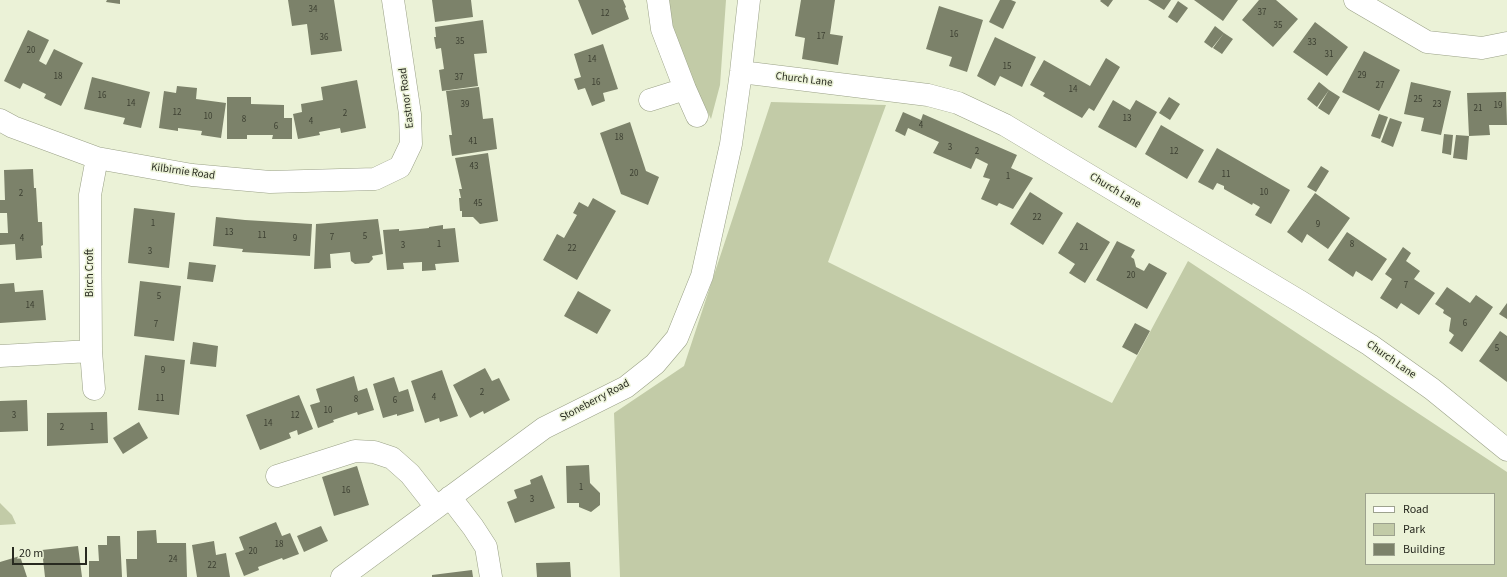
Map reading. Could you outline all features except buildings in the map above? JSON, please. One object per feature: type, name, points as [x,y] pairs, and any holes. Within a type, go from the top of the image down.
[{"type":"street","name":"Eastnor Road","points":[[375,179],[400,167],[411,144],[410,114],[393,0]]},
{"type":"street","points":[[658,0],[662,29],[697,116]]},
{"type":"street","points":[[742,72],[749,0]]},
{"type":"street","points":[[1355,0],[1427,42],[1482,48],[1507,43]]},
{"type":"street","name":"Church Lane","points":[[742,72],[928,95],[958,104],[1005,125],[1370,345],[1432,389],[1507,450]]},
{"type":"street","name":"Stoneberry Road","points":[[342,577],[544,428],[626,387],[656,364],[677,338],[702,276],[731,144],[742,72]]},
{"type":"street","points":[[650,100],[685,89]]},
{"type":"street","name":"Kilbirnie Road","points":[[0,120],[97,158],[192,175],[270,182],[375,179]]},
{"type":"street","name":"Birch Croft","points":[[94,389],[91,351],[90,196],[97,158]]},
{"type":"street","points":[[0,356],[91,351]]},
{"type":"street","points":[[277,476],[355,451],[374,452],[392,458],[473,526],[486,546],[491,577]]},
{"type":"green space","points":[[667,0],[726,0],[720,85],[711,119],[672,35]]},
{"type":"green space","points":[[771,102],[886,105],[828,262],[1112,403],[1188,261],[1507,472],[1507,577],[620,577],[614,413],[684,366]]},
{"type":"green space","points":[[0,503],[12,515],[16,524],[0,525]]}]
